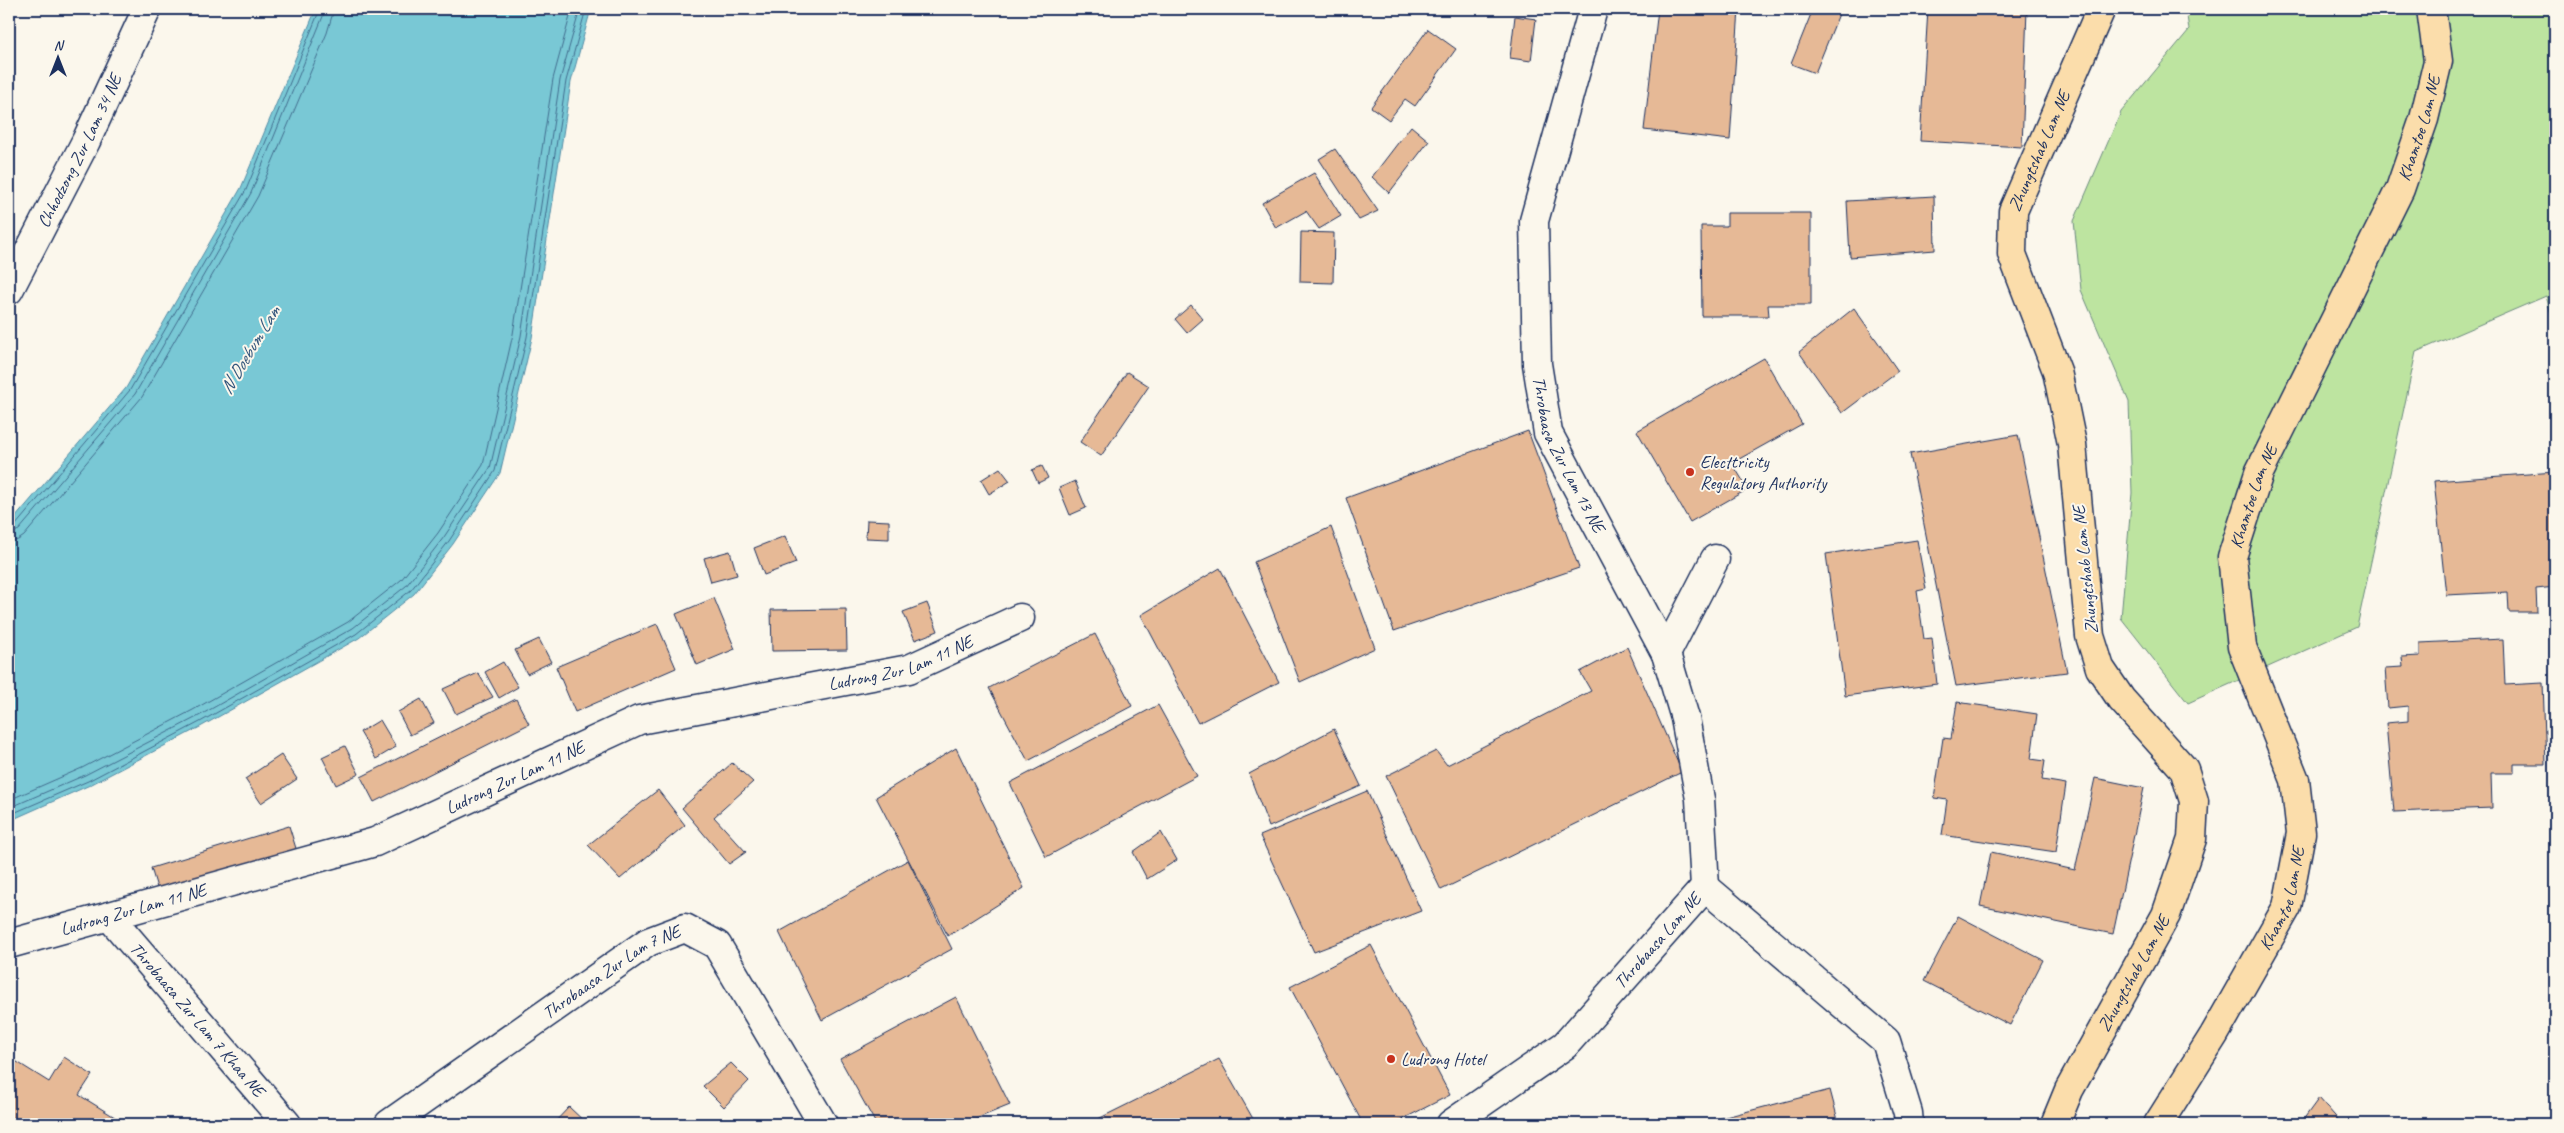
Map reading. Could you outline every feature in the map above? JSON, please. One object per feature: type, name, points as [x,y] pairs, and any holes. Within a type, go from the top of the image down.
[{"type":"main road","name":"Zhungtshab Lam NE","points":[[2055,1124],[2069,1090],[2166,915],[2192,839],[2194,801],[2184,769],[2121,699],[2100,668],[2090,636],[2072,444],[2057,371],[2012,254],[2013,211],[2101,9]]},
{"type":"main road","name":"Khamtoe Lam NE","points":[[2158,1124],[2214,1035],[2287,907],[2301,833],[2295,780],[2242,647],[2232,556],[2259,473],[2400,189],[2424,119],[2438,61],[2431,9]]},
{"type":"street","name":"Chhodzong Zur Lam 34 NE","points":[[9,290],[86,141],[147,9]]},
{"type":"street","name":"Throbaasa Zur Lam 13 NE","points":[[1593,9],[1534,221],[1537,364],[1548,433],[1666,654],[1685,718],[1700,799],[1705,887]]},
{"type":"street","points":[[1666,654],[1715,560]]},
{"type":"street","name":"Ludrong Zur Lam 11 NE","points":[[9,944],[375,842],[639,720],[909,669],[1020,618]]},
{"type":"street","name":"Throbaasa Lam NE","points":[[1450,1124],[1565,1045],[1705,887],[1886,1041],[1908,1113],[1909,1124]]},
{"type":"street","name":"Throbaasa Zur Lam 7 Khaa NE","points":[[109,916],[287,1124]]},
{"type":"street","name":"Throbaasa Zur Lam 7 NE","points":[[389,1124],[648,942],[685,928],[717,945],[823,1124]]},
{"type":"green space","points":[[2186,9],[2555,9],[2555,329],[2546,296],[2416,352],[2357,627],[2188,703],[2121,618],[2132,493],[2129,402],[2081,290],[2074,221],[2121,112],[2189,30]]},
{"type":"water","name":"N Doebum Lam","points":[[316,9],[591,9],[571,82],[532,338],[500,473],[453,544],[414,594],[359,638],[202,726],[90,785],[9,821],[9,525],[126,388],[241,188]]},
{"type":"building","points":[[1658,9],[1739,9],[1730,140],[1644,130]]},
{"type":"building","points":[[1813,9],[1841,9],[1815,73],[1791,64]]},
{"type":"building","points":[[1928,9],[2027,9],[2022,147],[1920,141]]},
{"type":"building","points":[[1515,16],[1536,19],[1531,61],[1510,58]]},
{"type":"building","points":[[1428,29],[1456,49],[1415,106],[1405,99],[1389,120],[1371,107]]},
{"type":"building","points":[[1411,126],[1429,141],[1389,193],[1372,177]]},
{"type":"building","points":[[1335,149],[1378,211],[1359,220],[1319,159]]},
{"type":"building","points":[[1314,173],[1341,216],[1319,229],[1306,211],[1276,228],[1262,203]]},
{"type":"building","points":[[1934,196],[1935,250],[1850,257],[1847,201]]},
{"type":"building","points":[[1727,213],[1811,213],[1811,305],[1768,305],[1769,316],[1702,316],[1701,226],[1727,226]]},
{"type":"building","points":[[1301,232],[1334,233],[1333,283],[1300,282]]},
{"type":"building","points":[[1191,305],[1203,319],[1187,333],[1175,319]]},
{"type":"building","points":[[1854,308],[1898,371],[1842,413],[1799,352]]},
{"type":"building","points":[[1764,358],[1802,424],[1732,463],[1748,489],[1690,522],[1637,431]]},
{"type":"building","points":[[1127,372],[1149,386],[1101,456],[1080,442]]},
{"type":"building","points":[[1528,431],[1579,568],[1394,631],[1346,498]]},
{"type":"building","points":[[2018,435],[2067,672],[1956,686],[1910,454]]},
{"type":"building","points":[[1042,466],[1048,478],[1038,483],[1032,470]]},
{"type":"building","points":[[1000,468],[1010,481],[989,494],[981,480]]},
{"type":"building","points":[[2555,472],[2555,587],[2536,589],[2537,612],[2509,612],[2508,592],[2446,595],[2434,481]]},
{"type":"building","points":[[1075,481],[1086,508],[1070,515],[1059,488]]},
{"type":"building","points":[[867,520],[889,521],[889,539],[866,538]]},
{"type":"building","points":[[1331,527],[1375,648],[1300,682],[1254,562]]},
{"type":"building","points":[[785,536],[796,563],[764,575],[754,548]]},
{"type":"building","points":[[1917,540],[1926,589],[1917,591],[1924,639],[1932,638],[1937,684],[1845,696],[1826,554]]},
{"type":"building","points":[[730,551],[737,575],[711,582],[704,558]]},
{"type":"building","points":[[1220,568],[1279,682],[1198,723],[1141,615]]},
{"type":"building","points":[[714,598],[735,649],[697,665],[676,614]]},
{"type":"building","points":[[927,603],[938,631],[915,640],[903,612]]},
{"type":"building","points":[[846,609],[847,650],[772,651],[771,610]]},
{"type":"building","points":[[657,624],[676,668],[575,712],[556,667]]},
{"type":"building","points":[[2555,633],[2555,659],[2549,635]]},
{"type":"building","points":[[1095,634],[1132,706],[1028,761],[989,688]]},
{"type":"building","points":[[539,639],[551,662],[527,674],[515,650]]},
{"type":"building","points":[[2503,639],[2505,685],[2543,683],[2546,764],[2514,764],[2514,773],[2491,773],[2492,808],[2394,812],[2386,723],[2408,721],[2408,706],[2388,708],[2385,668],[2403,667],[2402,657],[2420,656],[2420,643]]},
{"type":"building","points":[[1627,647],[1682,772],[1441,890],[1386,776],[1436,751],[1447,765],[1591,691],[1580,672]]},
{"type":"building","points":[[503,662],[518,687],[499,698],[485,672]]},
{"type":"building","points":[[478,673],[493,697],[456,714],[443,689]]},
{"type":"building","points":[[421,699],[434,723],[410,735],[398,712]]},
{"type":"building","points":[[516,699],[529,724],[374,802],[361,777]]},
{"type":"building","points":[[1957,702],[2037,714],[2031,759],[2045,761],[2042,780],[2066,784],[2056,852],[1942,835],[1947,800],[1934,798],[1943,738],[1951,739]]},
{"type":"building","points":[[1158,705],[1197,776],[1046,857],[1010,783]]},
{"type":"building","points":[[380,720],[396,747],[376,759],[360,732]]},
{"type":"building","points":[[1334,729],[1361,786],[1269,827],[1249,774]]},
{"type":"building","points":[[345,746],[359,774],[336,785],[322,757]]},
{"type":"building","points":[[956,748],[1024,888],[948,936],[876,797]]},
{"type":"building","points":[[281,755],[297,779],[261,803],[245,779]]},
{"type":"building","points":[[732,763],[753,782],[714,817],[746,852],[729,864],[682,808]]},
{"type":"building","points":[[2095,778],[2144,788],[2113,934],[1980,906],[1991,852],[2075,870]]},
{"type":"building","points":[[658,790],[685,825],[620,879],[588,845]]},
{"type":"building","points":[[1367,791],[1421,911],[1314,952],[1260,836]]},
{"type":"building","points":[[289,826],[299,858],[161,901],[151,868]]},
{"type":"building","points":[[1161,832],[1177,860],[1147,879],[1133,852]]},
{"type":"building","points":[[908,860],[952,949],[822,1020],[779,932]]},
{"type":"building","points":[[1958,916],[2043,960],[2010,1025],[1924,981]]},
{"type":"building","points":[[1371,945],[1450,1095],[1393,1124],[1363,1124],[1290,987]]},
{"type":"building","points":[[956,997],[1010,1105],[963,1124],[876,1124],[840,1059]]},
{"type":"building","points":[[9,1057],[49,1082],[64,1057],[92,1075],[79,1095],[126,1124],[9,1124]]},
{"type":"building","points":[[1219,1059],[1256,1124],[1088,1124]]},
{"type":"building","points":[[731,1063],[749,1081],[724,1107],[703,1086]]},
{"type":"building","points":[[1830,1090],[1839,1124],[1711,1124],[1710,1121]]},
{"type":"building","points":[[2319,1098],[2342,1124],[2300,1124]]},
{"type":"building","points":[[569,1107],[587,1124],[553,1124]]},
{"type":"place","name":"Electtricity Regulatory Authority","points":[[1690,472]]},
{"type":"place","name":"Ludrong Hotel","points":[[1391,1059]]}]
